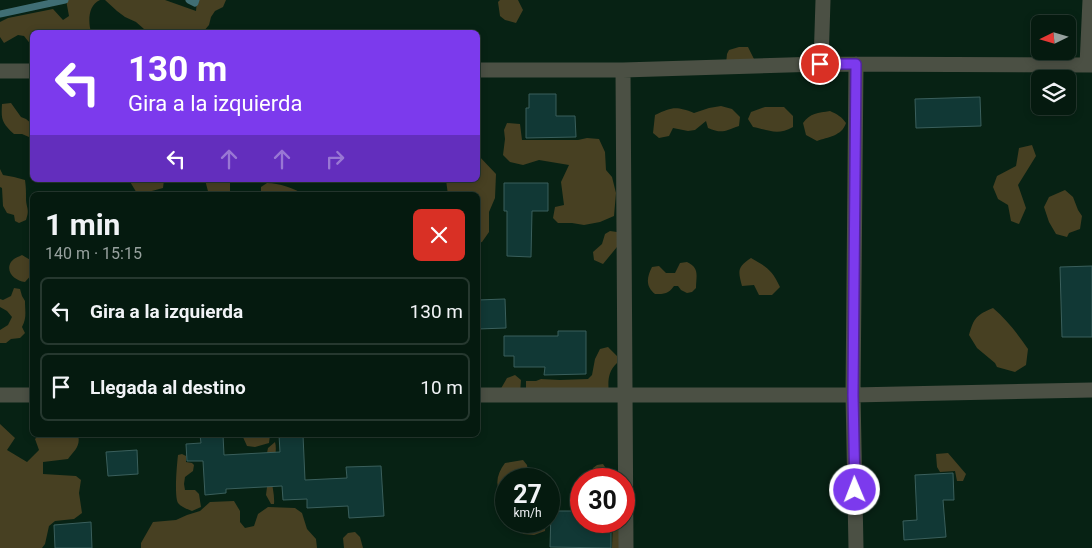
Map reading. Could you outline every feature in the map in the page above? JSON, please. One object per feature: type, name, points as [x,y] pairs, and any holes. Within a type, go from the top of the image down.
[{"type":"street","points":[[820,64],[823,0]]},
{"type":"street","points":[[480,70],[623,70],[820,64],[1090,65],[1090,0]]},
{"type":"street","points":[[856,64],[853,395],[856,548]]},
{"type":"street","points":[[623,70],[626,548]]},
{"type":"street","points":[[0,71],[30,71]]},
{"type":"street","points":[[480,395],[853,395],[1092,390]]},
{"type":"street","points":[[0,395],[30,395]]},
{"type":"shaded area","points":[[66,0],[100,0],[96,2],[91,10],[89,19],[91,30],[30,30],[30,44],[24,36],[18,35],[4,43],[0,37],[0,22],[8,18],[53,9],[63,20],[69,16]]},
{"type":"shaded area","points":[[105,0],[165,0],[196,11],[197,0],[226,0],[223,7],[215,11],[205,30],[147,30],[117,11]]},
{"type":"shaded area","points":[[500,0],[518,0],[523,10],[516,23],[505,20],[500,16],[498,2]]},
{"type":"shaded area","points":[[748,47],[754,59],[726,64],[729,50]]},
{"type":"shaded area","points":[[11,103],[21,117],[30,122],[30,136],[14,134],[7,127],[2,118],[2,104]]},
{"type":"shaded area","points":[[721,106],[732,109],[740,117],[739,126],[717,131],[708,128],[706,121],[695,130],[688,131],[673,128],[669,136],[659,138],[653,133],[655,115],[666,110],[678,108],[694,113]]},
{"type":"shaded area","points":[[765,107],[784,107],[793,116],[793,127],[778,132],[753,127],[748,119],[751,112]]},
{"type":"shaded area","points":[[830,111],[846,123],[841,131],[817,141],[806,135],[803,123],[808,117]]},
{"type":"shaded area","points":[[507,123],[520,124],[522,140],[599,139],[605,152],[606,170],[612,177],[616,193],[614,216],[600,222],[584,225],[558,223],[553,218],[555,207],[564,205],[561,182],[569,165],[539,160],[523,165],[510,162],[503,155],[504,130]]},
{"type":"shaded area","points":[[1032,145],[1036,156],[1018,185],[1026,208],[1019,224],[1011,221],[1008,205],[998,199],[993,187],[997,176],[1016,166],[1019,148]]},
{"type":"shaded area","points":[[480,157],[496,174],[495,198],[489,212],[489,232],[482,242],[480,242],[480,192],[448,192],[446,182],[480,182]]},
{"type":"shaded area","points":[[0,169],[3,175],[25,180],[28,213],[26,220],[19,223],[15,221],[14,215],[7,213],[3,206]]},
{"type":"shaded area","points":[[130,182],[164,182],[163,188],[148,192],[136,192]]},
{"type":"shaded area","points":[[206,182],[230,182],[230,192],[208,192]]},
{"type":"shaded area","points":[[267,183],[276,184],[300,192],[261,192],[261,187]]},
{"type":"shaded area","points":[[1065,190],[1073,197],[1082,216],[1080,229],[1069,233],[1067,237],[1056,234],[1049,222],[1044,207],[1049,197]]},
{"type":"shaded area","points":[[610,231],[617,232],[617,247],[603,264],[594,260],[593,252],[602,244],[605,234]]},
{"type":"shaded area","points":[[22,255],[30,260],[30,276],[25,282],[15,278],[10,272],[9,266],[16,258]]},
{"type":"shaded area","points":[[751,258],[769,269],[777,281],[780,287],[772,295],[759,295],[754,285],[742,286],[740,270],[743,264]]},
{"type":"shaded area","points":[[687,262],[696,270],[696,288],[692,292],[687,293],[678,286],[674,286],[664,294],[655,294],[652,291],[648,281],[652,267],[659,266],[666,273],[675,273],[680,263]]},
{"type":"shaded area","points":[[14,288],[20,289],[25,301],[25,317],[22,327],[25,333],[20,338],[0,343],[0,330],[8,325],[12,317],[0,307],[0,299],[3,300],[11,296]]},
{"type":"shaded area","points":[[993,308],[1012,327],[1028,349],[1026,365],[1015,372],[997,367],[995,363],[977,348],[969,335],[976,318]]},
{"type":"shaded area","points":[[608,347],[617,356],[617,363],[611,370],[609,378],[609,396],[599,400],[578,402],[526,392],[526,381],[541,379],[588,379],[592,375],[595,359],[600,349]]},
{"type":"shaded area","points":[[515,375],[521,380],[520,394],[499,392],[507,378]]},
{"type":"shaded area","points":[[0,424],[15,438],[7,450],[27,462],[39,450],[35,439],[37,437],[78,437],[78,445],[68,459],[43,462],[43,474],[76,476],[81,480],[79,493],[82,513],[74,519],[55,521],[49,526],[45,544],[42,548],[0,548]]},
{"type":"shaded area","points":[[243,437],[270,437],[269,443],[255,447],[247,446]]},
{"type":"shaded area","points":[[275,442],[276,450],[272,471],[274,504],[271,504],[266,495],[265,463],[268,448]]},
{"type":"shaded area","points":[[948,453],[966,474],[963,481],[957,481],[955,471],[940,472],[937,467],[936,454]]},
{"type":"shaded area","points":[[178,455],[186,456],[186,462],[194,465],[193,471],[185,477],[184,484],[185,490],[195,490],[199,494],[201,507],[192,511],[178,503],[176,494]]},
{"type":"shaded area","points":[[523,460],[527,468],[502,468],[505,463]]},
{"type":"shaded area","points":[[603,464],[606,468],[593,468]]},
{"type":"shaded area","points":[[234,501],[240,511],[240,522],[245,528],[254,526],[258,514],[268,507],[295,508],[302,513],[307,529],[316,539],[317,548],[141,548],[141,543],[153,522],[176,520],[200,511],[210,502]]},
{"type":"shaded area","points":[[355,532],[360,537],[363,548],[344,548],[343,538],[348,533]]},
{"type":"shaded area","points":[[522,533],[540,533],[534,535]]},
{"type":"shaded area","points":[[613,533],[633,533],[631,548],[612,548]]},
{"type":"building","points":[[529,94],[556,94],[556,116],[575,116],[576,137],[526,138],[526,108],[529,108]]},
{"type":"building","points":[[980,97],[981,126],[916,128],[915,99]]},
{"type":"building","points":[[504,183],[548,183],[548,211],[532,211],[531,257],[507,256],[507,211],[504,211]]},
{"type":"building","points":[[1092,266],[1092,337],[1062,337],[1060,267]]},
{"type":"building","points":[[505,299],[506,328],[480,329],[480,300]]},
{"type":"building","points":[[558,331],[586,331],[586,374],[544,375],[545,367],[514,367],[514,356],[504,356],[504,336],[558,336]]},
{"type":"building","points":[[200,437],[223,437],[224,455],[280,452],[279,437],[303,437],[305,480],[347,478],[346,467],[381,466],[384,516],[349,518],[348,506],[307,508],[307,499],[283,500],[282,486],[226,489],[226,493],[205,495],[203,461],[187,461],[186,444],[201,443]]},
{"type":"building","points":[[137,450],[138,474],[108,476],[106,452]]},
{"type":"building","points":[[953,473],[954,500],[943,500],[946,537],[904,540],[903,521],[917,520],[915,475]]},
{"type":"building","points":[[560,511],[570,511],[570,533],[611,533],[611,548],[550,547],[550,533],[560,533]]},
{"type":"building","points":[[91,522],[92,548],[55,548],[54,525]]},
{"type":"waterway","points":[[0,14],[65,0]]},
{"type":"waterway","points":[[189,0],[195,3],[196,0]]},
{"type":"route","points":[[820,64],[856,64],[853,395],[855,490]]}]
